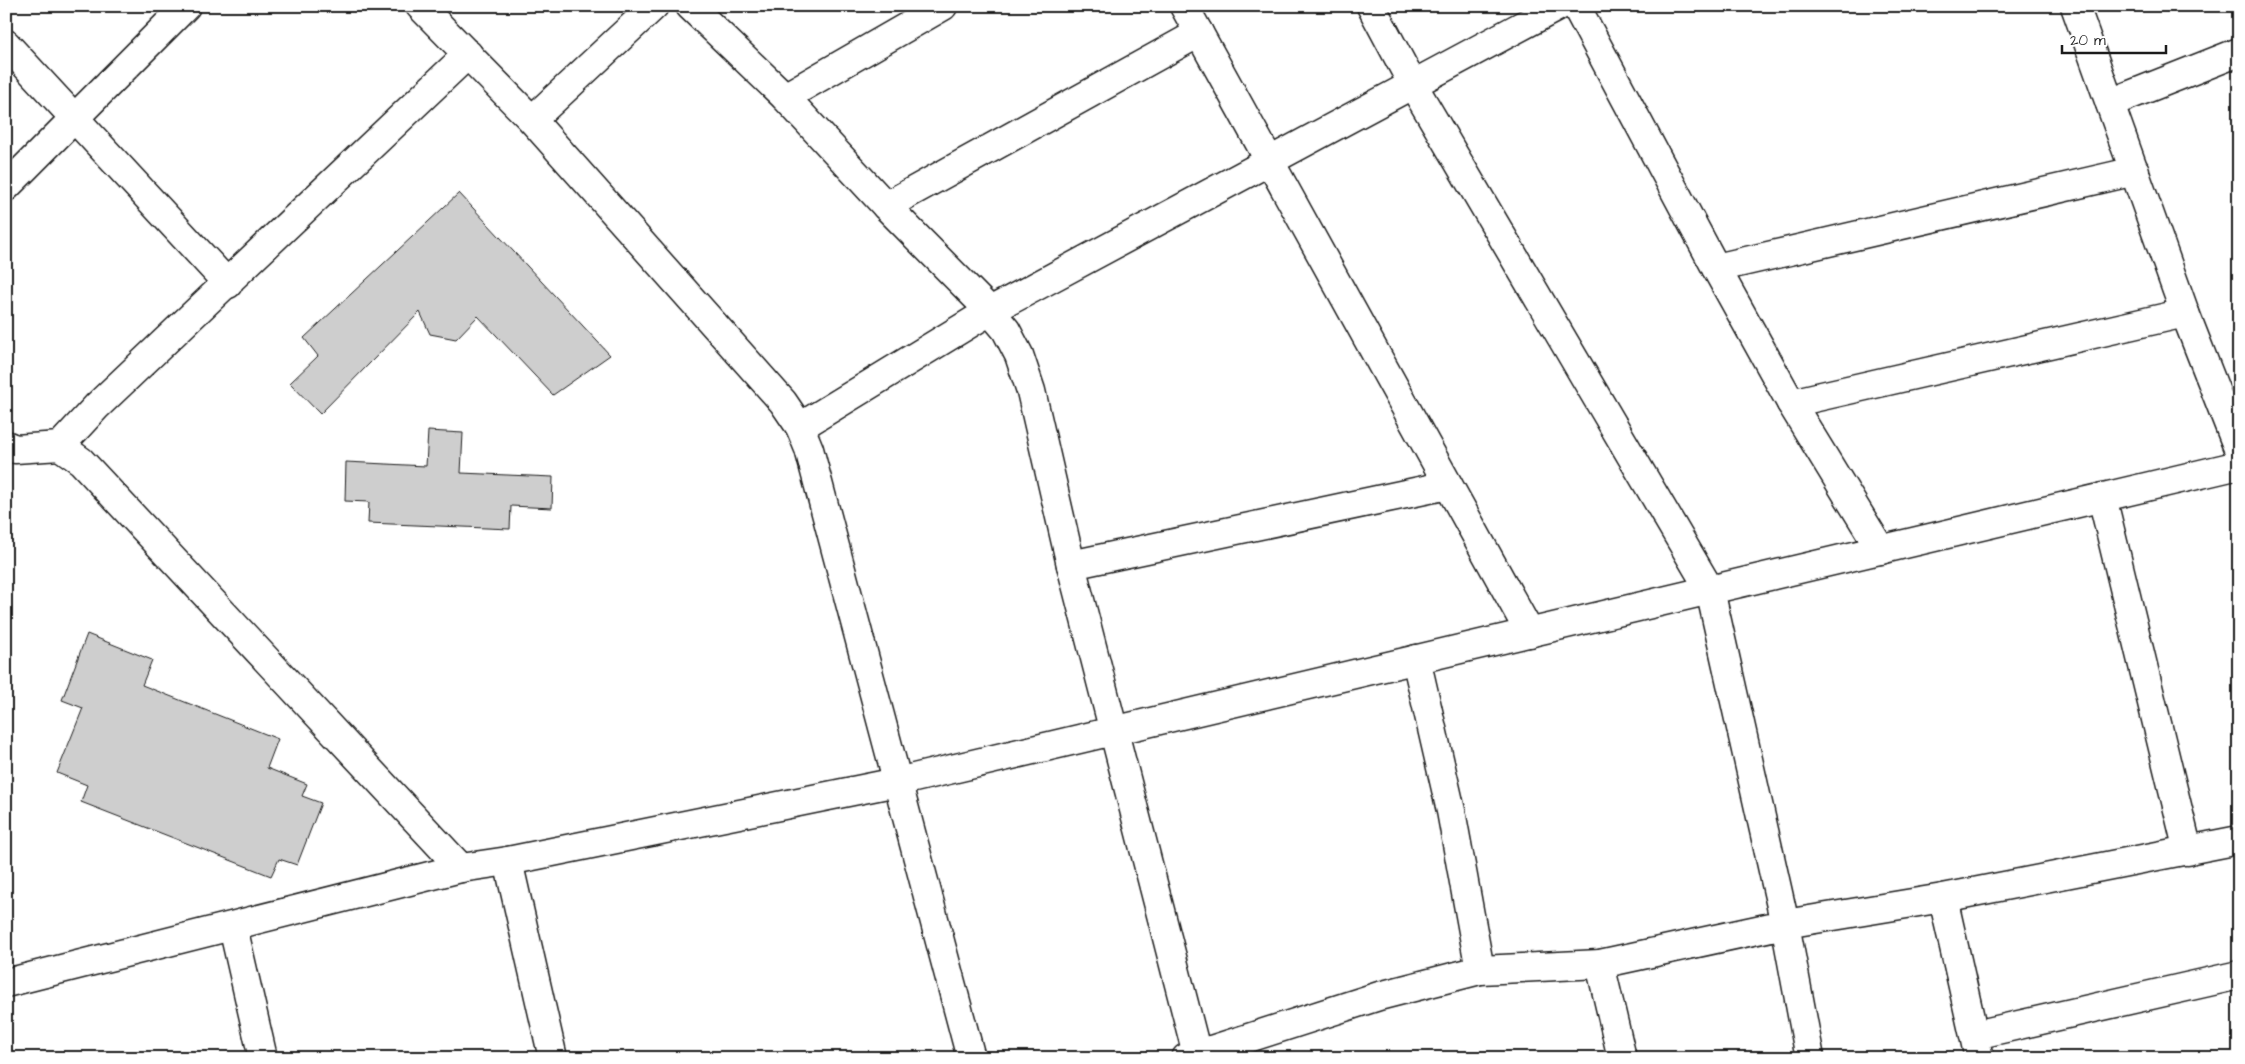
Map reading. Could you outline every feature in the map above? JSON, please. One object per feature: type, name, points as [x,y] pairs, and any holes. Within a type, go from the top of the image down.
[{"type":"street","points":[[6,187],[186,6]]},
{"type":"street","points":[[420,6],[532,120],[783,402],[800,427],[809,449],[971,1058]]},
{"type":"street","points":[[532,120],[654,6]]},
{"type":"street","points":[[690,6],[785,97],[886,206],[990,312],[1006,330],[1018,355],[1030,391],[1113,731],[1158,895],[1194,1057],[1379,996],[1480,970],[1600,964],[1785,924],[1943,898],[2239,840]]},
{"type":"street","points":[[785,97],[944,6]]},
{"type":"street","points":[[1184,6],[1530,633]]},
{"type":"street","points":[[1371,6],[1413,85],[1710,590],[1785,924],[1810,1058]]},
{"type":"street","points":[[800,427],[990,312],[1269,160],[1559,6]]},
{"type":"street","points":[[1576,6],[1716,268],[1792,403],[1881,550]]},
{"type":"street","points":[[2075,6],[2185,313],[2239,451]]},
{"type":"street","points":[[886,206],[1199,32]]},
{"type":"street","points":[[6,44],[228,284]]},
{"type":"street","points":[[2110,103],[2239,52]]},
{"type":"street","points":[[60,446],[96,406],[228,284],[468,54]]},
{"type":"street","points":[[1716,268],[2134,171]]},
{"type":"street","points":[[1792,403],[2185,313]]},
{"type":"street","points":[[9,451],[60,446],[81,461],[461,868]]},
{"type":"street","points":[[6,983],[461,868],[508,861],[897,782],[2239,465]]},
{"type":"street","points":[[1071,565],[1448,485]]},
{"type":"street","points":[[2102,498],[2188,850]]},
{"type":"street","points":[[1416,659],[1451,812],[1480,970]]},
{"type":"street","points":[[508,861],[553,1058]]},
{"type":"street","points":[[1943,898],[1977,1047],[2239,975]]},
{"type":"street","points":[[233,927],[263,1058]]},
{"type":"street","points":[[1600,964],[1622,1058]]},
{"type":"building","points":[[459,193],[610,355],[553,395],[478,316],[456,339],[430,334],[420,312],[320,414],[290,383],[318,356],[304,338]]},
{"type":"building","points":[[428,431],[463,433],[461,473],[553,477],[552,508],[511,506],[510,529],[368,523],[369,502],[345,501],[346,462],[426,466]]},
{"type":"building","points":[[87,634],[152,660],[142,685],[278,739],[267,768],[307,784],[302,796],[321,803],[297,865],[279,859],[271,876],[81,802],[87,785],[57,773],[83,708],[62,700]]}]
